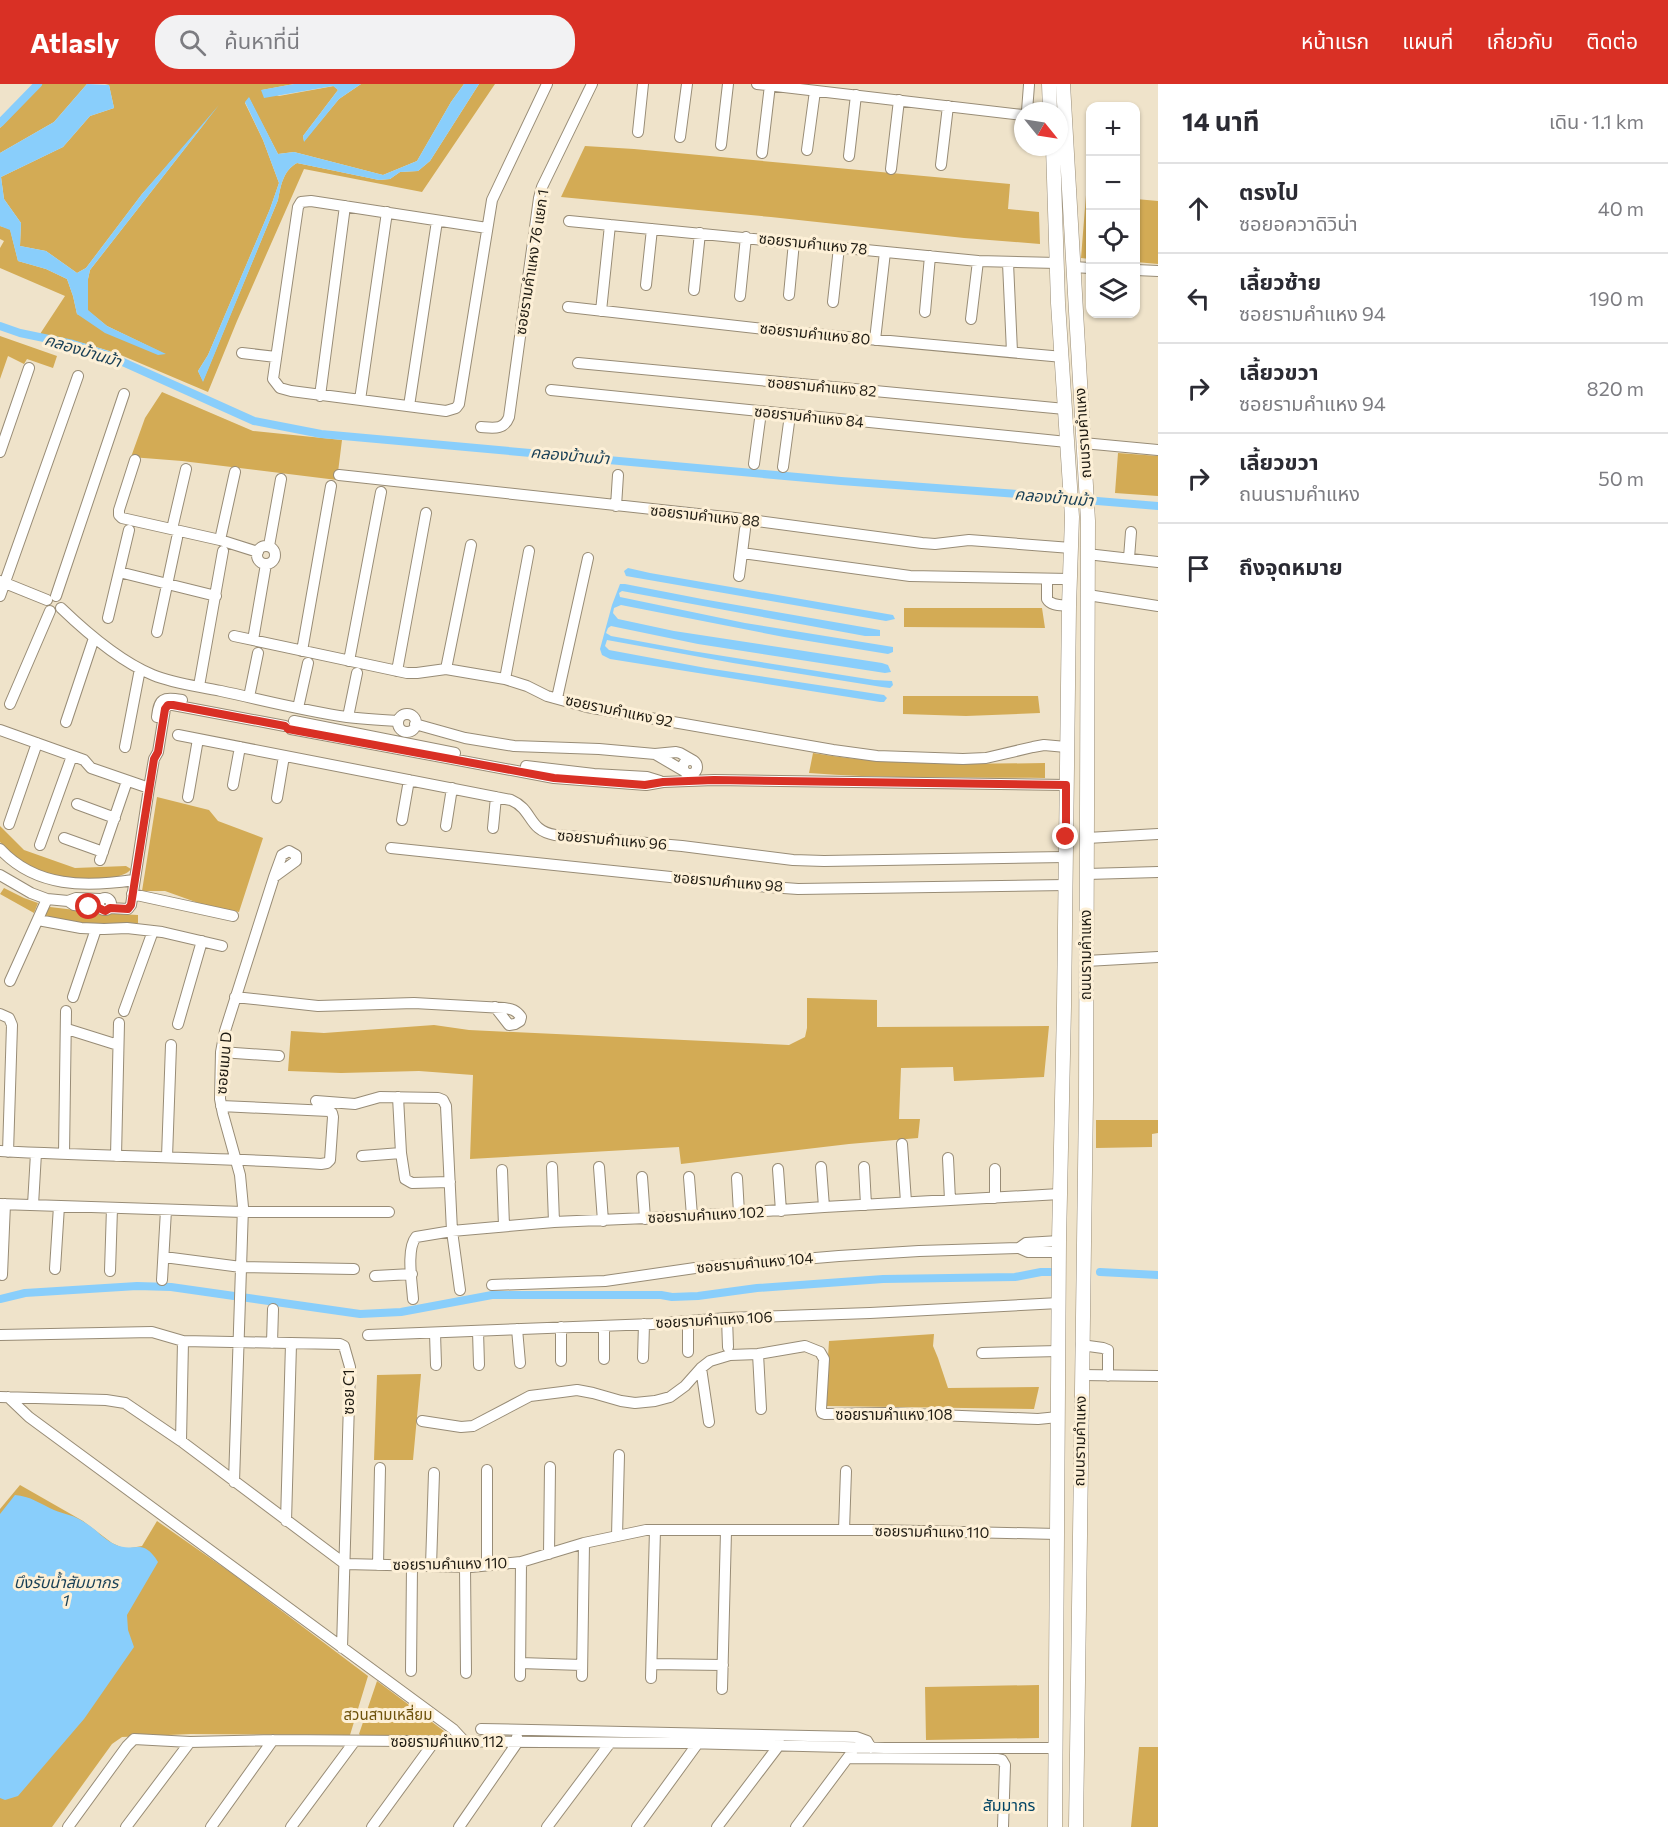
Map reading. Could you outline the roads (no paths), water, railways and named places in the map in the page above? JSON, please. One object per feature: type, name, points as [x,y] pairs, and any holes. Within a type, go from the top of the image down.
[{"type":"main road","points":[[1049,84],[1050,102]]},
{"type":"main road","name":"ถนนรามคำแหง","points":[[1063,84],[1088,521],[1087,874],[1076,1827]]},
{"type":"main road","name":"ถนนรามคำแหง","points":[[1053,156],[1058,303],[1072,517],[1066,747],[1066,885],[1059,1246],[1055,1827]]},
{"type":"main road","points":[[1058,303],[1075,303]]},
{"type":"main road","points":[[1066,837],[1087,838]]},
{"type":"main road","points":[[1057,1599],[1079,1599]]},
{"type":"street","points":[[487,228],[345,206],[301,202],[298,207],[273,380],[280,388],[320,396],[446,411],[456,408],[459,404],[492,200],[546,84]]},
{"type":"street","name":"ซอยรามคำแหง 76 แยก 1","points":[[481,427],[500,428],[506,424],[509,417],[539,198],[542,187],[592,84]]},
{"type":"street","points":[[638,132],[643,84]]},
{"type":"street","points":[[680,137],[687,84]]},
{"type":"street","points":[[721,145],[728,84]]},
{"type":"street","points":[[757,84],[1014,114]]},
{"type":"street","points":[[1028,102],[1029,85]]},
{"type":"street","points":[[762,153],[770,86]]},
{"type":"street","points":[[807,150],[815,91]]},
{"type":"street","points":[[849,156],[856,95]]},
{"type":"street","points":[[891,169],[899,100]]},
{"type":"street","points":[[941,165],[948,106]]},
{"type":"street","points":[[320,396],[345,206]]},
{"type":"street","points":[[360,400],[387,212]]},
{"type":"street","points":[[409,406],[438,220]]},
{"type":"street","name":"ซอยรามคำแหง 78","points":[[569,221],[978,261],[1057,263]]},
{"type":"street","points":[[601,311],[610,225]]},
{"type":"street","points":[[646,285],[652,229]]},
{"type":"street","points":[[694,291],[700,233]]},
{"type":"street","points":[[740,296],[746,237]]},
{"type":"street","points":[[789,296],[794,242]]},
{"type":"street","points":[[833,302],[839,247]]},
{"type":"street","points":[[876,340],[885,252]]},
{"type":"street","points":[[925,312],[930,256]]},
{"type":"street","points":[[971,319],[978,261]]},
{"type":"street","points":[[1008,263],[1012,352]]},
{"type":"street","points":[[1073,267],[1086,268]]},
{"type":"street","points":[[1140,270],[1158,271]]},
{"type":"street","name":"ซอยรามคำแหง 80","points":[[568,307],[876,340],[1063,357]]},
{"type":"street","points":[[242,353],[276,357]]},
{"type":"street","name":"ซอยรามคำแหง 82","points":[[578,363],[1065,409]]},
{"type":"street","points":[[0,452],[29,368]]},
{"type":"street","points":[[0,596],[3,582],[78,376]]},
{"type":"street","name":"ซอยรามคำแหง 84","points":[[551,390],[1067,442]]},
{"type":"street","points":[[10,704],[54,604],[124,394]]},
{"type":"street","points":[[754,464],[761,412]]},
{"type":"street","points":[[783,467],[790,415]]},
{"type":"street","points":[[1083,443],[1158,450]]},
{"type":"street","points":[[135,460],[119,510],[122,518],[174,534],[220,540],[258,552]]},
{"type":"street","points":[[157,632],[186,469]]},
{"type":"street","points":[[220,540],[234,472]]},
{"type":"street","name":"ซอยรามคำแหง 88","points":[[339,475],[735,518],[922,543],[935,544],[969,540],[1071,548]]},
{"type":"street","points":[[616,506],[618,475]]},
{"type":"street","points":[[269,546],[280,479]]},
{"type":"street","points":[[302,651],[331,486]]},
{"type":"street","points":[[349,661],[381,492]]},
{"type":"street","points":[[397,671],[426,513]]},
{"type":"street","points":[[739,576],[745,529]]},
{"type":"street","points":[[108,618],[129,530]]},
{"type":"street","points":[[1128,558],[1131,532]]},
{"type":"street","points":[[446,669],[471,545]]},
{"type":"street","points":[[263,546],[269,546],[276,554],[274,560],[266,564],[259,560],[258,552],[263,546]]},
{"type":"street","points":[[199,686],[223,551]]},
{"type":"street","points":[[505,679],[529,551]]},
{"type":"street","points":[[742,553],[910,576],[1070,579]]},
{"type":"street","points":[[1088,554],[1158,562]]},
{"type":"street","points":[[557,698],[588,558]]},
{"type":"street","points":[[253,640],[266,564]]},
{"type":"street","points":[[119,572],[216,596]]},
{"type":"street","points":[[1047,579],[1048,602],[1069,606]]},
{"type":"street","points":[[3,582],[54,604],[94,638],[140,669],[176,683],[348,717],[398,722],[402,716],[408,714],[414,718],[415,724],[465,738],[514,746],[655,754],[680,753],[691,768],[709,780]]},
{"type":"street","points":[[1088,595],[1158,606]]},
{"type":"street","name":"ซอยรามคําแหง 92","points":[[234,636],[397,671],[417,673],[446,669],[505,679],[587,707],[832,750],[878,756],[963,759],[986,758],[1044,745],[1066,747]]},
{"type":"street","points":[[66,722],[94,638]]},
{"type":"street","points":[[249,697],[258,653]]},
{"type":"street","points":[[298,708],[308,663]]},
{"type":"street","points":[[125,747],[140,669]]},
{"type":"street","points":[[348,717],[357,673]]},
{"type":"street","points":[[132,897],[154,759],[151,752],[158,707],[160,702],[168,698],[554,778],[645,785],[663,782],[723,780],[1066,785]]},
{"type":"street","points":[[1,734],[37,743],[84,760],[91,768],[148,788]]},
{"type":"street","name":"ซอยรามคําแหง 96","points":[[178,735],[516,802],[540,831],[555,835],[824,861],[1066,857]]},
{"type":"street","points":[[188,797],[198,739]]},
{"type":"street","points":[[9,824],[37,743]]},
{"type":"street","points":[[233,785],[240,747]]},
{"type":"street","points":[[40,845],[72,756]]},
{"type":"street","points":[[277,798],[284,756]]},
{"type":"street","points":[[691,768],[723,780]]},
{"type":"street","points":[[402,820],[409,780]]},
{"type":"street","points":[[64,838],[101,856],[127,781]]},
{"type":"street","points":[[446,826],[452,788]]},
{"type":"street","points":[[493,828],[496,797]]},
{"type":"street","points":[[77,804],[115,818]]},
{"type":"street","points":[[1087,838],[1158,834]]},
{"type":"street","name":"ซอยรามคําแหง 98","points":[[391,848],[798,889],[1066,885]]},
{"type":"street","points":[[0,849],[9,859],[24,869],[65,883],[86,885],[134,880]]},
{"type":"street","points":[[1087,874],[1158,872]]},
{"type":"street","name":"ซอยเมน D","points":[[234,1482],[243,1212],[240,1175],[221,1106],[221,1053],[235,997],[274,877]]},
{"type":"street","points":[[1,879],[47,899],[68,901],[76,898],[105,904],[132,897],[233,916]]},
{"type":"street","points":[[10,981],[47,899]]},
{"type":"street","points":[[39,920],[63,926],[153,931],[222,946]]},
{"type":"street","points":[[73,997],[96,929]]},
{"type":"street","points":[[124,1011],[153,931]]},
{"type":"street","points":[[178,1024],[202,941]]},
{"type":"street","points":[[1086,961],[1158,957]]},
{"type":"street","points":[[235,997],[318,1006],[414,1003],[495,1007]]},
{"type":"street","points":[[64,1154],[66,1011]]},
{"type":"street","points":[[0,1014],[9,1017],[12,1025],[4,1151],[327,1163],[331,1155],[333,1117],[329,1111],[221,1106]]},
{"type":"street","points":[[116,1156],[119,1023]]},
{"type":"street","points":[[67,1029],[118,1045]]},
{"type":"street","points":[[168,1157],[171,1045]]},
{"type":"street","points":[[221,1053],[279,1056]]},
{"type":"street","points":[[316,1101],[356,1104],[380,1097],[443,1100],[446,1106],[452,1231],[460,1290]]},
{"type":"street","points":[[398,1097],[401,1153],[404,1175],[408,1182],[450,1182]]},
{"type":"street","points":[[902,1144],[906,1202]]},
{"type":"street","points":[[33,1205],[36,1153]]},
{"type":"street","points":[[362,1156],[401,1153]]},
{"type":"street","points":[[948,1158],[950,1200]]},
{"type":"street","points":[[552,1167],[554,1222]]},
{"type":"street","points":[[598,1167],[603,1221]]},
{"type":"street","points":[[820,1167],[824,1207]]},
{"type":"street","points":[[864,1167],[866,1205]]},
{"type":"street","points":[[778,1169],[781,1210]]},
{"type":"street","points":[[995,1169],[995,1198]]},
{"type":"street","points":[[502,1170],[504,1226]]},
{"type":"street","points":[[642,1177],[645,1219]]},
{"type":"street","points":[[689,1177],[692,1216]]},
{"type":"street","points":[[737,1178],[739,1213]]},
{"type":"street","name":"ซอยรามคําแหง 102","points":[[413,1299],[411,1251],[413,1241],[417,1237],[452,1231],[554,1222],[645,1219],[1060,1194]]},
{"type":"street","points":[[2,1275],[3,1204],[243,1212],[389,1212]]},
{"type":"street","points":[[56,1269],[59,1206]]},
{"type":"street","points":[[110,1270],[112,1208]]},
{"type":"street","points":[[162,1280],[166,1210]]},
{"type":"street","name":"ซอยรามคําแหง 104","points":[[492,1285],[605,1281],[695,1268],[839,1256],[1019,1248],[1028,1252],[1059,1246]]},
{"type":"street","points":[[164,1257],[241,1267],[354,1269]]},
{"type":"street","points":[[375,1276],[412,1274]]},
{"type":"street","name":"ซอยรามคําแหง 106","points":[[368,1335],[561,1328],[1059,1303]]},
{"type":"street","points":[[272,1343],[273,1309]]},
{"type":"street","points":[[728,1318],[728,1347]]},
{"type":"street","points":[[687,1352],[688,1321]]},
{"type":"street","points":[[643,1358],[644,1324]]},
{"type":"street","points":[[604,1326],[604,1359]]},
{"type":"street","points":[[561,1328],[561,1360]]},
{"type":"street","points":[[518,1329],[520,1363]]},
{"type":"street","points":[[478,1331],[479,1365]]},
{"type":"street","name":"ซอย C1","points":[[0,1335],[152,1332],[183,1341],[340,1344],[344,1346],[350,1367],[342,1648]]},
{"type":"street","points":[[435,1333],[436,1365]]},
{"type":"street","points":[[181,1441],[183,1341]]},
{"type":"street","points":[[286,1521],[291,1344]]},
{"type":"street","points":[[1081,1345],[1108,1350],[1108,1376]]},
{"type":"street","name":"ซอยรามคำแหง 108","points":[[422,1420],[460,1427],[473,1426],[530,1396],[577,1390],[635,1403],[655,1401],[670,1397],[685,1386],[701,1368],[719,1358],[805,1346],[820,1352],[824,1359],[820,1409],[825,1414],[887,1413],[1038,1419],[1058,1417]]},
{"type":"street","points":[[982,1353],[1059,1351]]},
{"type":"street","points":[[758,1354],[761,1409]]},
{"type":"street","points":[[701,1368],[710,1422]]},
{"type":"street","points":[[1081,1375],[1158,1376]]},
{"type":"street","points":[[3,1400],[106,1400],[125,1403],[181,1441],[345,1564]]},
{"type":"street","points":[[3,1400],[453,1729],[465,1742]]},
{"type":"street","points":[[618,1536],[619,1455]]},
{"type":"street","points":[[549,1554],[550,1467]]},
{"type":"street","points":[[378,1565],[381,1468]]},
{"type":"street","points":[[487,1470],[487,1565]]},
{"type":"street","points":[[844,1530],[846,1470]]},
{"type":"street","points":[[431,1566],[434,1473]]},
{"type":"street","name":"ซอยรามคำแหง 110","points":[[345,1564],[465,1567],[521,1562],[584,1544],[646,1530],[844,1530],[1057,1534]]},
{"type":"street","points":[[651,1678],[655,1530]]},
{"type":"street","points":[[722,1689],[726,1531]]},
{"type":"street","points":[[520,1663],[582,1670],[584,1544]]},
{"type":"street","points":[[520,1676],[521,1562]]},
{"type":"street","points":[[411,1671],[412,1566]]},
{"type":"street","points":[[465,1567],[466,1673]]},
{"type":"street","points":[[652,1664],[723,1665]]},
{"type":"street","name":"ซอยรามคำแหง 112","points":[[481,1728],[684,1738],[795,1740],[856,1737],[867,1742],[871,1748]]},
{"type":"street","points":[[459,1827],[517,1743],[517,1730]]},
{"type":"street","name":"ซอยรามคำแหง 112","points":[[68,1827],[127,1746],[134,1740],[610,1743],[684,1738],[699,1743],[780,1744],[795,1740],[871,1748],[1056,1748]]},
{"type":"street","points":[[211,1827],[273,1740]]},
{"type":"street","points":[[126,1827],[190,1742]]},
{"type":"street","points":[[291,1827],[354,1742]]},
{"type":"street","points":[[372,1827],[434,1742]]},
{"type":"street","points":[[547,1827],[610,1743]]},
{"type":"street","points":[[637,1827],[699,1743]]},
{"type":"street","points":[[717,1827],[780,1744]]},
{"type":"street","points":[[796,1827],[856,1747]]},
{"type":"street","points":[[848,1758],[1002,1760],[1005,1765],[1003,1827]]},
{"type":"water","points":[[87,84],[109,85],[114,108],[90,116],[63,147],[1,177],[4,199],[21,223],[20,246],[46,251],[77,273],[86,268],[142,194],[219,105],[90,270],[88,279],[88,310],[107,326],[166,354],[158,355],[105,333],[77,314],[67,279],[46,269],[18,261],[10,230],[0,226],[0,153],[54,122]]},
{"type":"water","points":[[294,84],[361,84],[339,99],[304,142],[303,136],[338,90],[333,86],[264,98],[261,90]]},
{"type":"water","points":[[464,84],[479,84],[430,161],[418,171],[400,172],[390,179],[379,180],[297,163],[292,166],[283,179],[278,200],[203,382],[198,371],[208,355],[279,183],[263,140],[245,102],[249,97],[278,154],[294,152],[383,175],[417,161]]},
{"type":"water","points":[[628,568],[893,615],[895,619],[886,621],[626,576],[624,571]]},
{"type":"water","points":[[620,584],[880,630],[880,636],[865,636],[622,591],[619,593],[620,597],[745,623],[893,647],[893,652],[888,654],[784,637],[621,605],[614,608],[613,613],[618,619],[674,631],[882,663],[888,665],[891,672],[885,673],[698,644],[611,626],[606,633],[611,636],[692,651],[892,681],[893,685],[890,688],[882,687],[607,640],[605,646],[609,650],[706,668],[884,695],[887,698],[884,702],[880,702],[610,659],[602,655],[600,649]]},
{"type":"water","name":"บึงรับน้ำสัมมากร 1","points":[[15,1495],[31,1499],[77,1518],[121,1547],[143,1548],[158,1562],[127,1615],[128,1630],[134,1647],[84,1719],[18,1796],[5,1800],[0,1798],[0,1514]]},
{"type":"waterway","points":[[0,123],[38,84]]},
{"type":"waterway","name":"คลองบ้านม้า","points":[[0,326],[105,354],[254,421],[321,434],[841,481],[1073,498]]},
{"type":"waterway","name":"คลองบ้านม้า","points":[[1085,500],[1158,506]]},
{"type":"waterway","points":[[0,1299],[25,1293],[137,1286],[171,1287],[360,1314],[401,1312],[492,1295],[698,1296],[757,1288],[883,1279],[1015,1277],[1041,1272],[1057,1272]]},
{"type":"waterway","points":[[1100,1272],[1158,1275]]},
{"type":"district","name":"สัมมากร","points":[[1009,1805]]},
{"type":"park label","name":"สวนสามเหลี่ยม","points":[[388,1715]]}]
